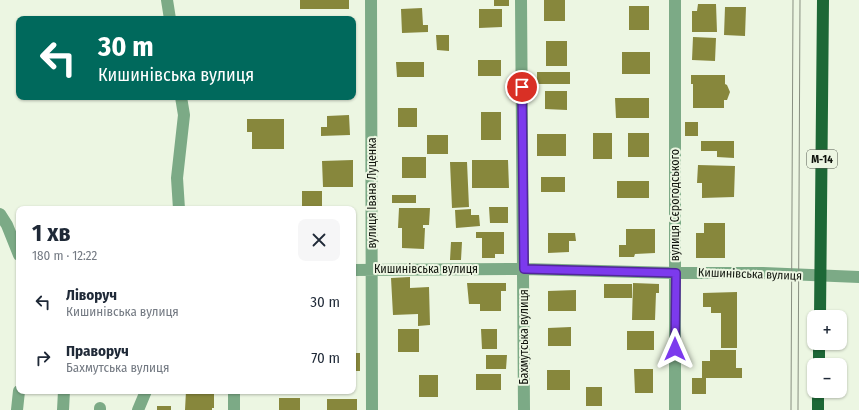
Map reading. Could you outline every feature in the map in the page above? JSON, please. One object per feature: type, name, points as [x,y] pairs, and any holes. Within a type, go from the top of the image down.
[{"type":"main road","name":"М-14","points":[[820,310],[823,0]]},
{"type":"main road","points":[[818,398],[818,410]]},
{"type":"street","points":[[167,0],[170,16]]},
{"type":"street","name":"вулиця Івана Луценка","points":[[371,0],[372,410]]},
{"type":"street","name":"Бахмутська вулиця","points":[[521,0],[524,410]]},
{"type":"street","name":"вулиця Сєрогодського","points":[[675,0],[675,410]]},
{"type":"street","points":[[178,206],[178,178],[184,115],[182,100]]},
{"type":"street","points":[[0,214],[7,225],[16,248]]},
{"type":"street","name":"Кишинівська вулиця","points":[[356,270],[524,269],[676,273],[763,273],[859,278]]},
{"type":"street","points":[[18,410],[19,394]]},
{"type":"street","points":[[63,410],[64,394]]},
{"type":"street","points":[[138,410],[145,394]]},
{"type":"street","points":[[234,394],[234,410]]},
{"type":"building","points":[[300,0],[349,0],[349,9],[300,9]]},
{"type":"building","points":[[494,0],[509,0],[509,6],[494,6]]},
{"type":"building","points":[[544,0],[565,0],[565,21],[544,21]]},
{"type":"building","points":[[698,4],[716,4],[717,32],[692,32],[692,11],[697,11]]},
{"type":"building","points":[[629,6],[649,6],[649,30],[629,30]]},
{"type":"building","points":[[725,7],[746,7],[745,36],[724,35]]},
{"type":"building","points":[[422,8],[423,25],[428,25],[428,32],[402,33],[401,9]]},
{"type":"building","points":[[479,9],[502,9],[502,27],[479,28]]},
{"type":"building","points":[[436,35],[449,35],[449,51],[437,50]]},
{"type":"building","points":[[693,37],[716,38],[715,61],[692,60]]},
{"type":"building","points":[[546,41],[567,41],[567,66],[546,66]]},
{"type":"building","points":[[622,52],[650,52],[650,74],[622,74]]},
{"type":"building","points":[[478,60],[501,60],[501,76],[478,76]]},
{"type":"building","points":[[396,62],[424,62],[424,77],[397,77]]},
{"type":"building","points":[[537,72],[570,72],[570,84],[537,84]]},
{"type":"building","points":[[691,75],[725,75],[725,84],[730,92],[727,100],[724,100],[724,108],[693,108],[693,84],[691,84]]},
{"type":"building","points":[[545,91],[567,91],[567,110],[545,109]]},
{"type":"building","points":[[615,98],[649,98],[649,118],[616,118]]},
{"type":"building","points":[[398,108],[417,108],[417,127],[398,127]]},
{"type":"building","points":[[481,112],[501,112],[501,140],[481,140]]},
{"type":"building","points":[[349,115],[350,135],[321,136],[321,127],[327,127],[327,116]]},
{"type":"building","points":[[247,119],[284,119],[284,149],[252,149],[252,132],[247,132]]},
{"type":"building","points":[[685,122],[698,122],[698,136],[685,136]]},
{"type":"building","points":[[593,133],[612,133],[612,159],[593,159]]},
{"type":"building","points":[[628,133],[649,133],[649,157],[628,157]]},
{"type":"building","points":[[537,134],[566,134],[566,156],[537,156]]},
{"type":"building","points":[[427,135],[448,135],[448,154],[427,154]]},
{"type":"building","points":[[701,141],[734,141],[734,158],[717,157],[717,151],[701,151]]},
{"type":"building","points":[[402,157],[426,157],[426,178],[402,178]]},
{"type":"building","points":[[353,160],[353,187],[323,187],[322,161]]},
{"type":"building","points":[[472,160],[508,160],[509,188],[472,188]]},
{"type":"building","points":[[450,162],[467,162],[469,207],[452,208]]},
{"type":"building","points":[[698,165],[735,166],[734,197],[702,198],[702,183],[697,183]]},
{"type":"building","points":[[541,177],[565,177],[565,192],[541,192]]},
{"type":"building","points":[[617,181],[649,181],[649,198],[617,198]]},
{"type":"building","points":[[302,191],[322,191],[322,206],[302,206]]},
{"type":"building","points":[[392,195],[416,195],[416,203],[392,203]]},
{"type":"building","points":[[489,207],[508,207],[508,223],[490,223]]},
{"type":"building","points":[[399,208],[430,208],[429,225],[423,225],[423,228],[425,228],[424,249],[402,248],[402,228],[398,228]]},
{"type":"building","points":[[471,209],[471,215],[479,215],[480,226],[456,228],[455,210]]},
{"type":"building","points":[[704,223],[725,223],[725,258],[696,258],[696,233],[704,233]]},
{"type":"building","points":[[626,229],[655,229],[655,253],[635,254],[634,257],[619,257],[619,245],[626,245]]},
{"type":"building","points":[[476,232],[504,232],[504,254],[495,254],[495,258],[482,258],[482,238],[476,238]]},
{"type":"building","points":[[548,233],[575,233],[576,241],[569,241],[569,252],[548,253]]},
{"type":"building","points":[[451,242],[462,242],[461,260],[450,260]]},
{"type":"building","points":[[410,277],[410,288],[429,287],[430,325],[418,326],[418,314],[393,315],[391,278]]},
{"type":"building","points":[[467,283],[506,283],[506,291],[501,291],[501,311],[480,311],[480,304],[469,304]]},
{"type":"building","points":[[633,283],[659,284],[659,293],[656,293],[655,320],[632,320]]},
{"type":"building","points":[[604,284],[632,284],[632,298],[604,298]]},
{"type":"building","points":[[576,290],[576,311],[548,311],[548,291]]},
{"type":"building","points":[[737,292],[737,348],[721,348],[721,313],[711,313],[711,307],[703,307],[703,293]]},
{"type":"building","points":[[571,327],[571,346],[548,346],[548,328]]},
{"type":"building","points":[[398,329],[419,329],[419,352],[398,352]]},
{"type":"building","points":[[481,329],[497,329],[497,349],[482,349]]},
{"type":"building","points":[[627,331],[654,331],[654,350],[627,350]]},
{"type":"building","points":[[710,350],[736,350],[736,368],[742,368],[742,378],[706,378],[706,394],[692,394],[692,378],[702,378],[702,361],[710,361]]},
{"type":"building","points":[[356,353],[360,353],[360,371],[356,371]]},
{"type":"building","points":[[486,355],[507,355],[506,369],[486,369]]},
{"type":"building","points":[[634,369],[653,369],[653,393],[635,393]]},
{"type":"building","points":[[547,370],[570,370],[570,390],[547,390]]},
{"type":"building","points":[[476,374],[501,374],[501,390],[476,390]]},
{"type":"building","points":[[419,375],[438,375],[438,397],[419,397]]},
{"type":"building","points":[[586,387],[602,387],[602,406],[586,406]]},
{"type":"building","points":[[186,394],[214,394],[214,408],[212,408],[212,410],[185,410]]},
{"type":"building","points":[[279,398],[300,398],[300,410],[279,410]]},
{"type":"building","points":[[327,399],[357,399],[357,410],[327,410]]},
{"type":"building","points":[[157,406],[171,406],[171,410],[157,410]]},
{"type":"tram line","points":[[791,410],[793,0]]},
{"type":"tram line","points":[[798,410],[800,0]]},
{"type":"route","points":[[522,87],[524,269],[676,273],[675,349]]}]
